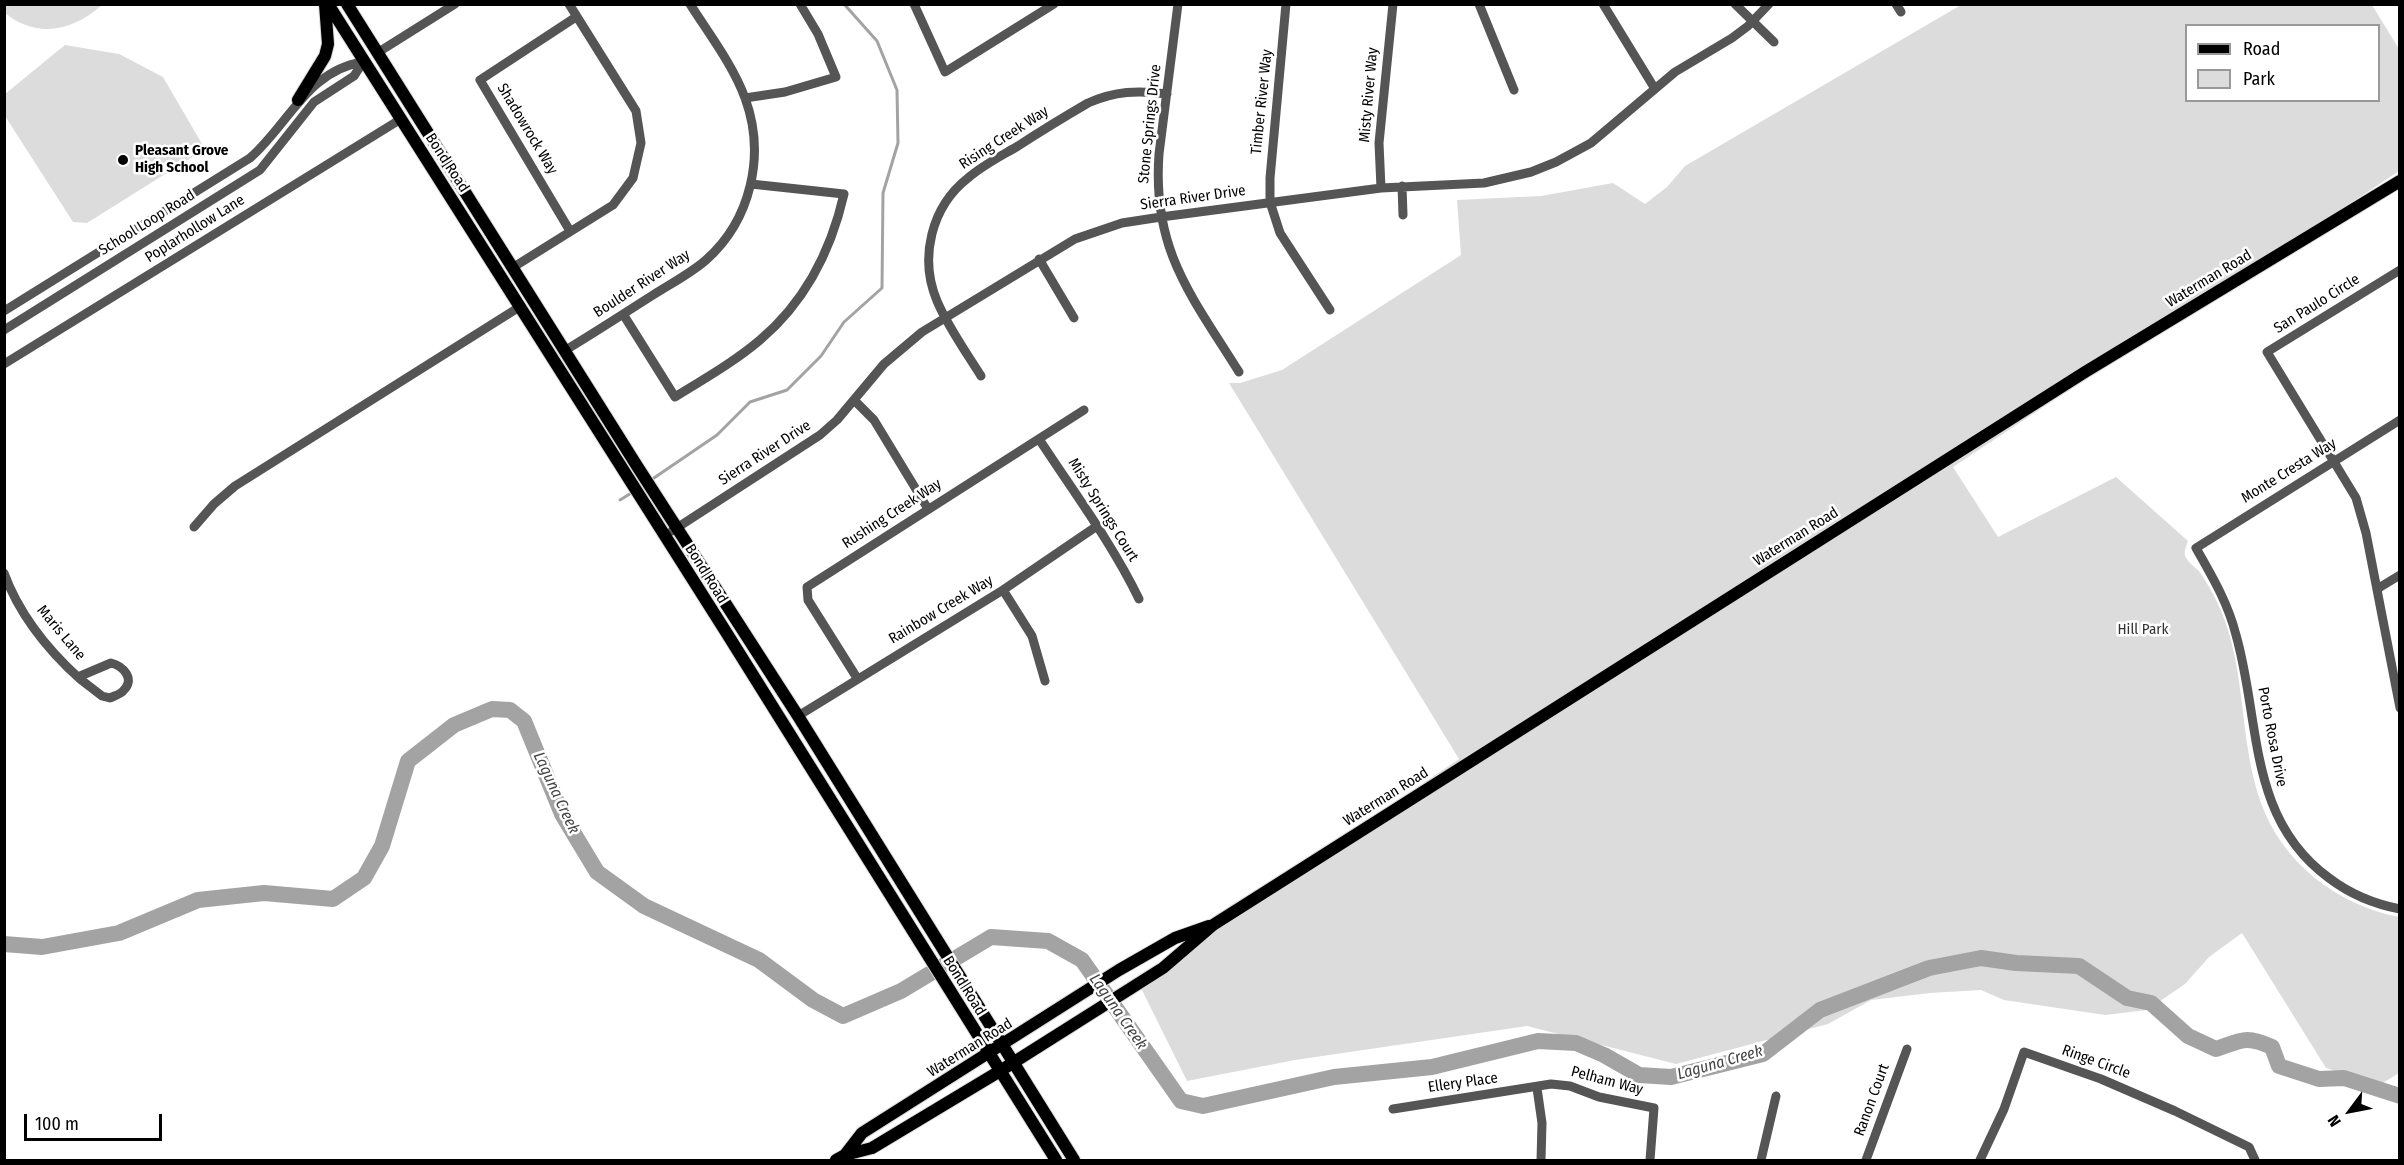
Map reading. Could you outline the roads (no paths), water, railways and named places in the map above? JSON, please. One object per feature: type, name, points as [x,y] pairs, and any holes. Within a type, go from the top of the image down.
[{"type":"main road","points":[[298,100],[326,52],[327,4]]},
{"type":"main road","name":"Bond Road","points":[[327,4],[507,284],[1056,1161]]},
{"type":"main road","name":"Bond Road","points":[[347,4],[660,503],[798,716],[1074,1161]]},
{"type":"main road","points":[[363,62],[377,53]]},
{"type":"main road","name":"Waterman Road","points":[[841,1158],[872,1148],[1000,1071],[1163,968],[1213,925],[2074,378],[2400,181]]},
{"type":"main road","points":[[507,284],[517,290],[554,347],[564,351]]},
{"type":"main road","points":[[726,632],[744,648],[783,711],[790,716],[798,716]]},
{"type":"main road","name":"Waterman Road","points":[[841,1158],[862,1133],[1002,1047],[1119,970],[1175,938],[1213,925]]},
{"type":"street","points":[[377,53],[455,4]]},
{"type":"street","points":[[512,268],[613,205],[633,178],[641,143],[636,111],[569,4]]},
{"type":"street","name":"Boulder River Way","points":[[564,351],[693,270],[720,245],[739,218],[751,184],[755,147],[751,117],[733,73],[690,4]]},
{"type":"street","points":[[745,98],[785,92],[836,77],[818,34],[800,4]]},
{"type":"street","points":[[914,4],[945,72],[1054,4]]},
{"type":"street","name":"Stone Springs Drive","points":[[1178,4],[1158,176],[1161,217],[1166,238],[1184,283],[1239,372]]},
{"type":"street","name":"Timber River Way","points":[[1286,4],[1270,178],[1270,202],[1280,233],[1330,310]]},
{"type":"street","name":"Misty River Way","points":[[1380,188],[1379,143],[1393,4]]},
{"type":"street","points":[[1479,4],[1514,90]]},
{"type":"street","points":[[1603,4],[1655,89]]},
{"type":"street","points":[[1735,4],[1774,42]]},
{"type":"street","name":"Sierra River Drive","points":[[665,536],[806,446],[837,420],[868,382],[896,353],[945,317],[1068,242],[1098,230],[1161,217],[1380,188],[1484,183],[1531,172],[1556,162],[1591,143],[1690,61],[1732,38],[1753,22],[1769,4]]},
{"type":"street","name":"Shadowrock Way","points":[[570,231],[480,80],[576,17]]},
{"type":"street","points":[[326,52],[339,69]]},
{"type":"street","name":"School Loop Road","points":[[4,311],[250,158],[261,149],[298,100],[346,64],[363,62]]},
{"type":"street","name":"School Loop Road","points":[[4,330],[260,170],[314,102],[354,76],[363,62]]},
{"type":"street","name":"Rising Creek Way","points":[[981,376],[945,317],[931,284],[928,253],[937,219],[948,198],[958,186],[977,171],[1088,103],[1110,94],[1132,91],[1167,94]]},
{"type":"street","name":"Poplarhollow Lane","points":[[4,364],[401,119]]},
{"type":"street","points":[[623,314],[675,397],[741,355],[777,324],[805,290],[819,268],[830,243],[844,194],[751,184]]},
{"type":"street","points":[[1402,186],[1404,215]]},
{"type":"street","points":[[1039,259],[1074,318]]},
{"type":"street","name":"San Paulo Circle","points":[[2334,461],[2267,352],[2400,270]]},
{"type":"street","points":[[194,527],[214,504],[236,486],[520,306]]},
{"type":"street","points":[[854,400],[874,420],[928,509]]},
{"type":"street","name":"Rushing Creek Way","points":[[857,678],[808,600],[807,587],[1084,410]]},
{"type":"street","name":"Monte Cresta Way","points":[[2196,548],[2400,420]]},
{"type":"street","name":"Misty Springs Court","points":[[1039,439],[1096,526],[1129,580],[1138,600]]},
{"type":"street","points":[[2334,461],[2352,488],[2360,508],[2400,708]]},
{"type":"street","name":"Rainbow Creek Way","points":[[798,716],[1003,590],[1096,526]]},
{"type":"street","name":"Porto Rosa Drive","points":[[2196,548],[2223,596],[2236,634],[2264,782],[2281,826],[2302,855],[2339,886],[2371,901],[2400,909]]},
{"type":"street","name":"Maris Lane","points":[[4,573],[33,627],[60,660],[78,677],[102,696],[110,698],[123,692],[128,683],[126,672],[119,665],[111,663],[78,677]]},
{"type":"street","points":[[2377,589],[2400,575]]},
{"type":"street","points":[[1003,590],[1032,636],[1045,681]]},
{"type":"street","name":"Ranon Court","points":[[1866,1161],[1907,1049]]},
{"type":"street","name":"Ringe Circle","points":[[1980,1161],[2004,1109],[2024,1052],[2147,1098],[2249,1147],[2255,1161]]},
{"type":"street","name":"Pelham Way","points":[[1537,1088],[1561,1084],[1599,1097],[1654,1108],[1650,1161]]},
{"type":"street","points":[[1537,1088],[1542,1123],[1541,1161]]},
{"type":"street","name":"Ellery Place","points":[[1393,1109],[1537,1088]]},
{"type":"street","points":[[1761,1161],[1776,1096]]},
{"type":"waterway","points":[[651,480],[717,435],[750,402],[787,390],[821,356],[844,322],[882,288],[883,193],[898,143],[897,90],[877,41],[844,4]]},
{"type":"waterway","points":[[620,500],[633,492]]},
{"type":"waterway","name":"Laguna Creek","points":[[4,944],[42,947],[119,933],[198,900],[264,893],[333,899],[364,878],[382,846],[408,761],[454,725],[492,709],[510,710],[524,721],[562,814],[597,872],[644,906],[759,960],[813,1000],[843,1016],[901,991],[991,937],[1048,941],[1082,960],[1181,1101],[1203,1106],[1334,1077],[1432,1067],[1538,1041],[1576,1043],[1604,1055],[1639,1075],[1671,1077],[1763,1054],[1820,1010],[1929,968],[1981,958],[2016,963],[2079,966],[2127,998],[2151,1003],[2188,1036],[2216,1049],[2238,1041],[2256,1041],[2272,1047],[2279,1066],[2319,1079],[2344,1078],[2400,1096]]},
{"type":"place","name":"Pleasant Grove High School","points":[[123,160]]},
{"type":"park label","name":"Hill Park","points":[[2143,630]]}]
